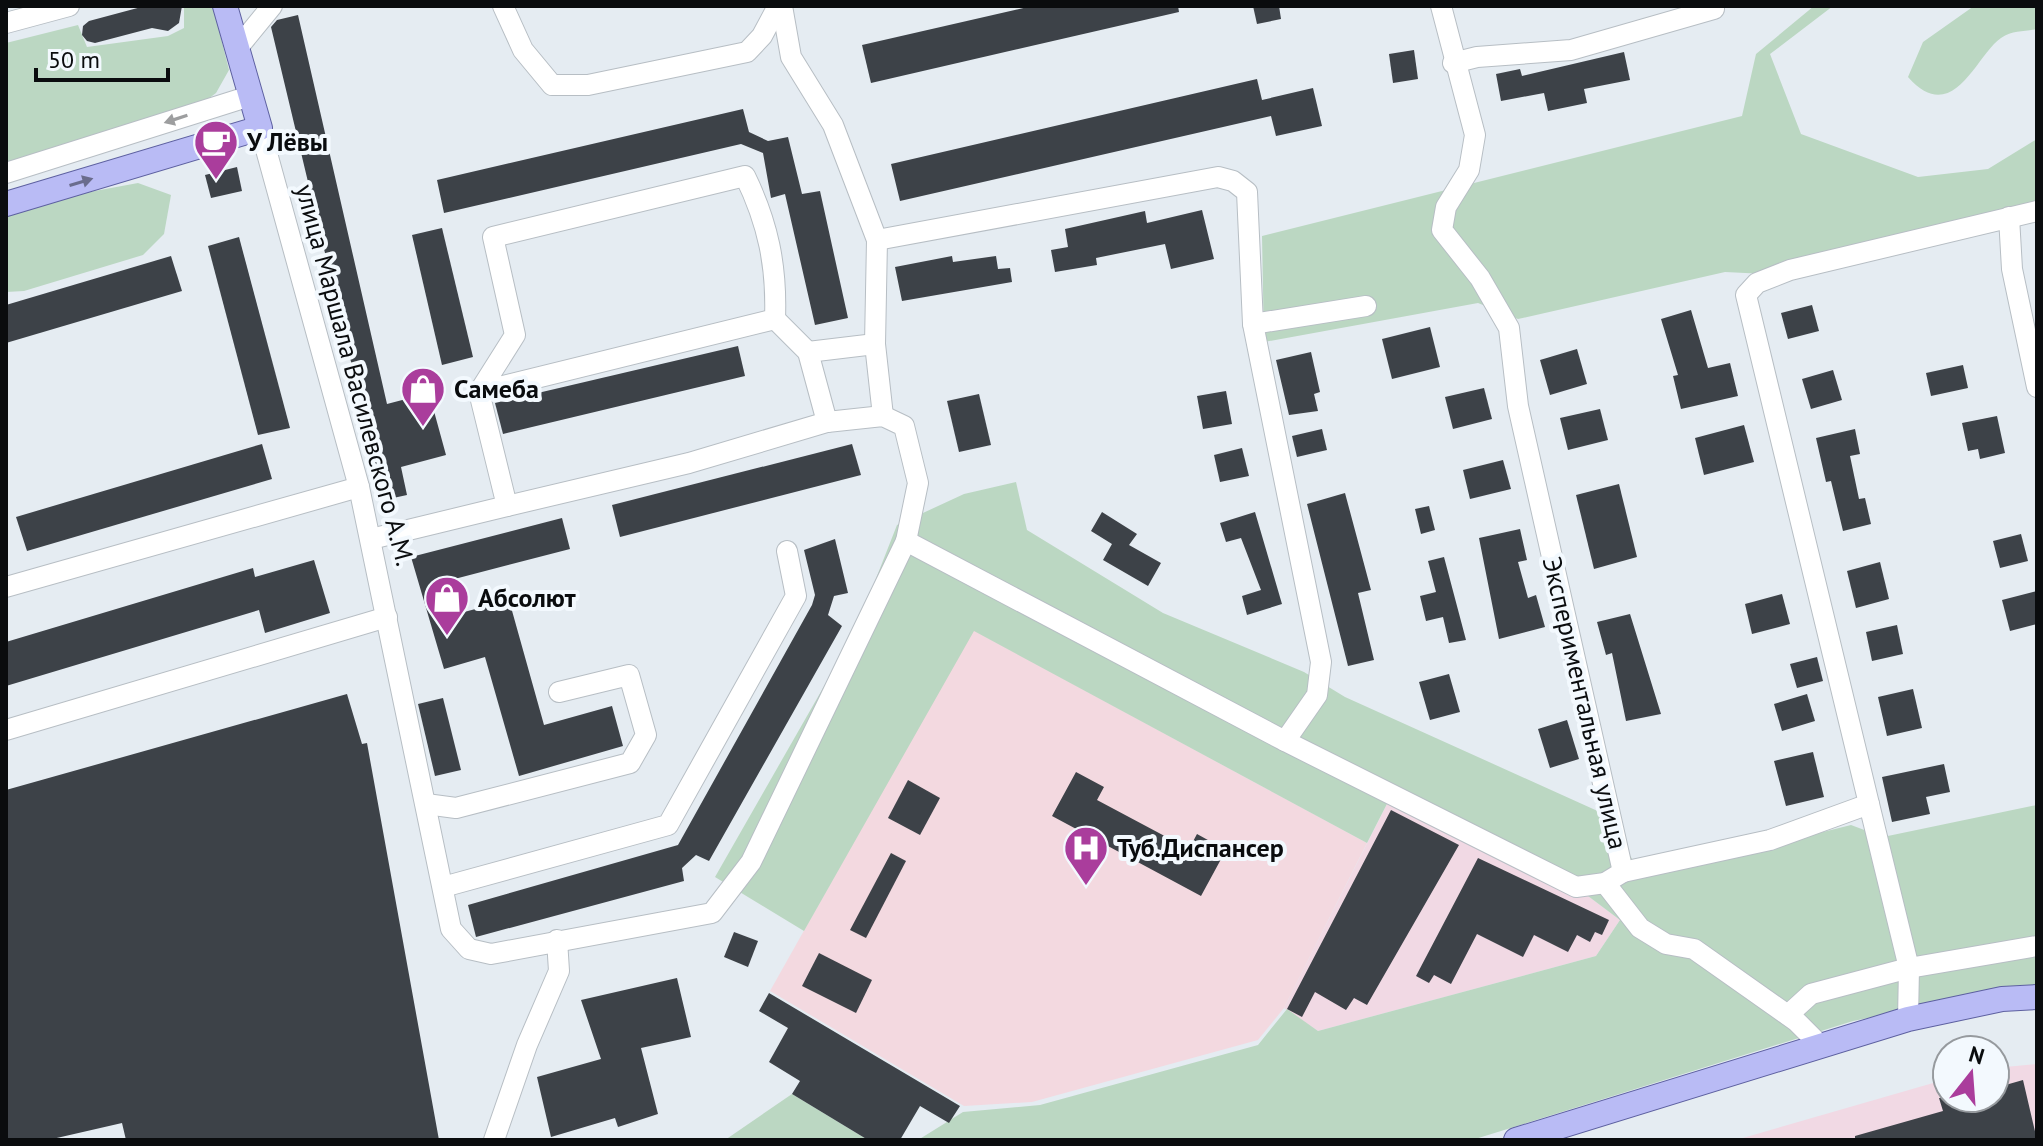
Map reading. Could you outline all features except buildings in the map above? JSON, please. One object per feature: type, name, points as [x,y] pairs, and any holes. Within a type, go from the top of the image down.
[{"type":"main road","name":"улица Маршала Василевского А.М.","points":[[225,6],[260,128]]},
{"type":"main road","points":[[6,204],[260,128]]},
{"type":"main road","points":[[1516,1140],[1908,1019],[2002,999],[2037,997]]},
{"type":"street","points":[[6,23],[69,6]]},
{"type":"street","points":[[236,50],[272,6]]},
{"type":"street","points":[[503,6],[523,50],[552,85],[588,85],[747,52],[762,36],[780,6]]},
{"type":"street","points":[[371,539],[689,463],[827,422],[883,416],[875,344],[877,240],[833,125],[791,57],[780,6]]},
{"type":"street","name":"Экспериментальная улица","points":[[906,541],[1285,741],[1576,887],[1605,883],[1623,872],[1518,406],[1509,328],[1480,278],[1442,230],[1446,207],[1469,170],[1475,135],[1463,80],[1453,63],[1441,6]]},
{"type":"street","points":[[1453,63],[1477,57],[1571,50],[1714,9]]},
{"type":"street","points":[[6,173],[250,96]]},
{"type":"street","name":"улица Маршала Василевского А.М.","points":[[260,128],[359,487],[451,929],[469,949],[491,954],[712,913],[751,862],[906,541],[918,483],[904,426],[883,416]]},
{"type":"street","points":[[507,506],[479,392],[515,335],[493,237],[745,176],[764,214],[777,276],[775,319],[808,352],[827,422]]},
{"type":"street","points":[[877,240],[1218,177],[1233,181],[1247,192],[1253,324],[1321,662],[1317,695],[1285,741]]},
{"type":"street","points":[[1908,1019],[1909,968],[1746,295],[1757,283],[1790,270],[2037,211]]},
{"type":"street","points":[[2009,217],[2012,269],[2037,387]]},
{"type":"street","points":[[1253,324],[1366,306]]},
{"type":"street","points":[[479,392],[775,319]]},
{"type":"street","points":[[808,352],[875,344]]},
{"type":"street","points":[[6,587],[359,487]]},
{"type":"street","points":[[443,887],[668,825],[796,596],[787,551]]},
{"type":"street","points":[[6,730],[387,617]]},
{"type":"street","points":[[426,804],[456,808],[630,763],[646,735],[629,675],[559,692]]},
{"type":"street","points":[[1623,872],[1770,840],[1869,804]]},
{"type":"street","points":[[431,828],[456,808]]},
{"type":"street","points":[[1605,883],[1640,928],[1666,944],[1694,949],[1788,1015],[1821,1046]]},
{"type":"street","points":[[494,1140],[527,1045],[559,971],[557,940]]},
{"type":"street","points":[[1788,1015],[1811,994],[1909,968],[2037,946]]},
{"type":"shaded area","name":"Туб.Диспансер","points":[[973,630],[1367,843],[1284,1008],[1258,1040],[1032,1102],[964,1106],[770,991]]},
{"type":"shaded area","points":[[1391,796],[1576,887],[1620,920],[1596,956],[1318,1031],[1284,1008]]},
{"type":"shaded area","points":[[2037,1064],[2037,1140],[1736,1140],[1931,1084],[1931,1114],[2011,1114],[2011,1066]]},
{"type":"green space","points":[[184,6],[213,6],[229,70],[216,93],[204,102],[6,162],[6,43],[78,25],[87,47],[168,36],[184,28]]},
{"type":"green space","points":[[1814,6],[1833,6],[1770,54],[1801,134],[1918,177],[1988,169],[2037,139],[2037,215],[1766,274],[1725,272],[1518,319],[1478,303],[1264,342],[1262,236],[1742,116],[1756,54]]},
{"type":"green space","points":[[1974,6],[2037,6],[2037,29],[2005,35],[1951,92],[1938,95],[1924,91],[1908,77],[1923,42]]},
{"type":"green space","points":[[138,183],[171,195],[164,234],[143,255],[24,291],[6,292],[6,215],[57,198]]},
{"type":"green space","points":[[1016,482],[1027,530],[1163,613],[1304,672],[1345,697],[1602,813],[1644,877],[1851,825],[1883,837],[2037,805],[2037,984],[1853,1021],[1472,1140],[918,1140],[963,1112],[1040,1105],[1258,1045],[1287,1009],[1318,1031],[1596,956],[1620,920],[1576,887],[1391,796],[1367,843],[974,631],[804,931],[715,877],[855,632],[897,525],[964,494]]},
{"type":"green space","points":[[792,1094],[868,1140],[725,1140]]},
{"type":"place","name":"У Лёвы","points":[[216,181]]},
{"type":"place","name":"Самеба","points":[[423,428]]},
{"type":"place","name":"Абсолют","points":[[447,637]]},
{"type":"place","name":"Туб.Диспансер","points":[[1086,887]]}]
